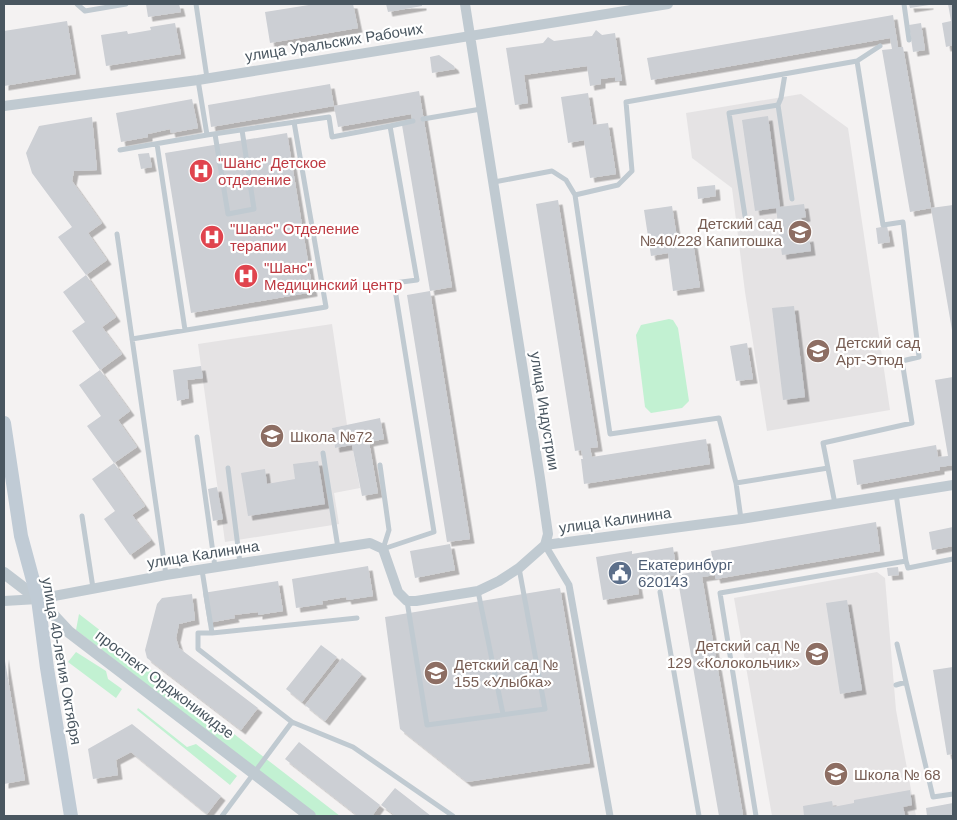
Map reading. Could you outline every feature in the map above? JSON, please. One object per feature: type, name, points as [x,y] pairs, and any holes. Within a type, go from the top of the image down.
[{"type":"main road","name":"улица 40-летия Октября","points":[[4,423],[21,536],[38,599],[47,668],[72,816]]},
{"type":"street","name":"улица Индустрии","points":[[465,4],[548,534],[545,545]]},
{"type":"street","name":"улица Уральских Рабочих","points":[[4,106],[202,79],[668,4]]},
{"type":"street","name":"улица Калинина","points":[[407,600],[416,601],[478,591],[499,581],[519,568],[545,545],[741,519],[953,485]]},
{"type":"street","name":"улица Калинина","points":[[4,601],[38,599],[166,575],[370,542],[383,549]]},
{"type":"street","points":[[545,545],[569,585],[610,816]]},
{"type":"street","points":[[383,549],[398,592],[407,600]]},
{"type":"street","name":"проспект Орджоникидзе","points":[[4,573],[38,599],[69,632],[310,816]]},
{"type":"lane","points":[[77,4],[85,10],[126,4]]},
{"type":"lane","points":[[196,4],[207,135]]},
{"type":"lane","points":[[904,4],[909,40]]},
{"type":"lane","points":[[574,195],[618,185],[632,171],[626,102],[857,61],[880,46]]},
{"type":"lane","points":[[835,505],[823,443],[912,423],[902,361],[919,357],[903,222],[883,225],[857,61]]},
{"type":"lane","points":[[785,74],[778,105],[792,198]]},
{"type":"lane","points":[[745,216],[729,113],[778,105]]},
{"type":"lane","points":[[423,119],[481,109]]},
{"type":"lane","points":[[120,150],[329,117],[332,137],[412,120]]},
{"type":"lane","points":[[132,339],[326,308],[294,122]]},
{"type":"lane","points":[[383,549],[434,532],[394,283],[417,280],[390,126]]},
{"type":"lane","points":[[215,134],[228,214],[254,209],[242,130]]},
{"type":"lane","points":[[157,144],[185,330]]},
{"type":"lane","points":[[493,182],[552,171],[566,180],[574,195],[610,434],[719,418],[736,483],[741,519]]},
{"type":"lane","points":[[117,234],[166,575]]},
{"type":"lane","points":[[197,437],[216,567]]},
{"type":"lane","points":[[323,453],[338,548]]},
{"type":"lane","points":[[380,465],[390,530],[383,549]]},
{"type":"lane","points":[[228,468],[240,563]]},
{"type":"lane","points":[[736,483],[828,468]]},
{"type":"lane","points":[[896,494],[908,568],[953,559]]},
{"type":"lane","points":[[82,516],[93,588]]},
{"type":"lane","points":[[756,816],[720,593],[906,562]]},
{"type":"lane","points":[[407,600],[427,725],[545,709],[519,568]]},
{"type":"lane","points":[[202,569],[212,633]]},
{"type":"lane","points":[[478,591],[503,714]]},
{"type":"lane","points":[[660,592],[699,816]]},
{"type":"lane","points":[[357,618],[198,633],[198,649],[292,722],[353,747],[453,816]]},
{"type":"lane","points":[[897,644],[932,797],[953,794]]},
{"type":"lane","points":[[896,685],[906,682]]},
{"type":"lane","points":[[222,816],[292,722]]},
{"type":"shaded area","points":[[801,94],[848,128],[890,410],[767,431],[745,292],[732,188],[692,158],[686,113]]},
{"type":"shaded area","name":"Школа №72","points":[[332,324],[347,425],[332,428],[335,448],[352,445],[360,488],[334,493],[339,524],[225,542],[198,344]]},
{"type":"shaded area","points":[[877,572],[885,578],[896,710],[916,816],[772,816],[734,598]]},
{"type":"green space","points":[[669,319],[673,320],[678,328],[689,401],[682,408],[651,413],[645,407],[636,335],[641,325]]},
{"type":"green space","points":[[79,614],[340,816],[317,816],[76,630]]},
{"type":"green space","points":[[76,652],[106,671],[108,679],[122,689],[116,698],[68,662]]},
{"type":"green space","points":[[138,708],[187,747],[196,744],[237,776],[230,785],[137,710]]},
{"type":"building","points":[[146,4],[179,4],[181,12],[148,17]]},
{"type":"building","points":[[315,4],[353,4],[358,28],[270,43],[265,12]]},
{"type":"building","points":[[386,4],[422,4],[422,6],[388,12]]},
{"type":"building","points":[[909,4],[929,4],[929,5],[910,8]]},
{"type":"building","points":[[948,4],[953,4],[953,45],[946,47],[942,23],[951,21]]},
{"type":"building","points":[[893,15],[898,47],[903,47],[931,208],[910,212],[882,50],[892,49],[890,38],[651,80],[647,58]]},
{"type":"building","points":[[67,21],[76,74],[4,86],[4,31]]},
{"type":"building","points":[[175,23],[181,54],[106,66],[101,35],[127,31],[128,34],[151,30],[150,27]]},
{"type":"building","points":[[921,23],[925,50],[913,52],[909,25]]},
{"type":"building","points":[[596,30],[602,35],[615,33],[622,81],[615,81],[615,77],[601,79],[601,84],[590,86],[587,66],[524,75],[528,103],[515,105],[506,48],[543,43],[548,37],[554,41],[592,36]]},
{"type":"building","points":[[439,55],[454,66],[455,69],[432,73],[430,57]]},
{"type":"building","points":[[330,84],[334,106],[211,127],[208,105]]},
{"type":"building","points":[[419,91],[452,287],[430,291],[402,125],[413,123],[411,114],[338,127],[334,106]]},
{"type":"building","points":[[588,93],[593,125],[608,123],[616,174],[590,178],[584,140],[568,143],[561,97]]},
{"type":"building","points":[[192,99],[198,128],[171,133],[170,129],[148,134],[148,137],[121,142],[116,113]]},
{"type":"building","points":[[768,116],[780,207],[804,204],[806,217],[801,218],[804,238],[809,237],[811,251],[782,255],[776,208],[755,211],[742,120]]},
{"type":"building","points":[[92,117],[97,170],[74,171],[72,181],[102,223],[88,233],[107,260],[86,275],[58,237],[72,227],[32,173],[26,153],[39,126]]},
{"type":"building","points":[[287,133],[313,292],[191,313],[165,153]]},
{"type":"building","points":[[149,153],[152,167],[141,169],[138,154]]},
{"type":"building","points":[[715,185],[716,196],[698,199],[697,187]]},
{"type":"building","points":[[558,200],[598,447],[590,448],[592,457],[706,439],[710,464],[584,484],[581,450],[575,451],[536,204]]},
{"type":"building","points":[[953,205],[953,330],[952,330],[931,208]]},
{"type":"building","points":[[672,206],[677,238],[692,236],[700,287],[673,291],[668,253],[651,256],[644,210]]},
{"type":"building","points":[[887,226],[890,242],[878,244],[876,228]]},
{"type":"building","points":[[86,275],[116,317],[102,327],[122,354],[100,370],[72,331],[85,322],[63,292]]},
{"type":"building","points":[[430,291],[470,539],[447,542],[407,295]]},
{"type":"building","points":[[794,306],[805,397],[783,400],[772,308]]},
{"type":"building","points":[[747,343],[753,379],[736,381],[730,346]]},
{"type":"building","points":[[201,366],[203,378],[187,380],[189,398],[177,401],[173,370]]},
{"type":"building","points":[[100,370],[130,411],[118,420],[137,447],[114,463],[87,426],[101,416],[79,385]]},
{"type":"building","points":[[953,377],[953,465],[940,467],[940,470],[857,485],[853,460],[936,445],[938,457],[948,456],[935,380]]},
{"type":"building","points":[[380,418],[384,439],[369,442],[378,493],[362,496],[352,445],[335,448],[332,428]]},
{"type":"building","points":[[318,461],[325,504],[248,516],[241,473],[265,469],[267,484],[295,479],[293,464]]},
{"type":"building","points":[[114,463],[145,506],[132,515],[151,540],[130,555],[104,519],[115,511],[92,479]]},
{"type":"building","points":[[217,487],[223,519],[213,521],[208,489]]},
{"type":"building","points":[[876,522],[880,551],[716,579],[715,575],[702,577],[743,815],[719,816],[677,575],[714,568],[711,551]]},
{"type":"building","points":[[953,527],[953,546],[932,550],[929,532]]},
{"type":"building","points":[[450,544],[455,570],[415,578],[410,551]]},
{"type":"building","points":[[673,547],[677,575],[637,582],[639,594],[603,600],[596,557],[632,551],[632,554]]},
{"type":"building","points":[[368,566],[373,596],[347,600],[346,597],[322,601],[323,604],[296,608],[292,579]]},
{"type":"building","points":[[898,567],[899,575],[888,576],[887,568]]},
{"type":"building","points":[[278,581],[283,611],[258,615],[258,612],[234,615],[235,618],[208,623],[203,593]]},
{"type":"building","points":[[560,588],[590,763],[467,782],[400,729],[385,617]]},
{"type":"building","points":[[192,594],[195,620],[179,624],[176,638],[179,648],[258,708],[241,730],[147,658],[145,650],[157,604],[162,598]]},
{"type":"building","points":[[847,600],[862,690],[840,694],[826,603]]},
{"type":"building","points":[[321,645],[337,657],[302,702],[286,689]]},
{"type":"building","points":[[4,655],[25,780],[4,784]]},
{"type":"building","points":[[342,658],[362,674],[325,721],[305,705]]},
{"type":"building","points":[[953,667],[953,754],[947,755],[933,670]]},
{"type":"building","points":[[132,724],[221,796],[207,814],[131,752],[116,760],[118,775],[93,779],[88,749]]},
{"type":"building","points":[[299,742],[380,805],[372,816],[358,816],[285,759]]},
{"type":"building","points":[[395,788],[431,816],[396,816],[381,805]]},
{"type":"building","points":[[910,790],[912,805],[903,807],[905,815],[804,816],[803,806],[832,801],[833,807],[854,803],[854,800]]},
{"type":"building","points":[[953,803],[953,816],[927,816],[926,808]]},
{"type":"place","name":"\"Шанс\" Детское отделение","points":[[201,171]]},
{"type":"place","name":"Детский сад №40/228 Капитошка","points":[[800,232]]},
{"type":"place","name":"\"Шанс\" Отделение терапии","points":[[212,237]]},
{"type":"place","name":"\"Шанс\" Медицинский центр","points":[[246,276]]},
{"type":"place","name":"Детский сад Арт-Этюд","points":[[818,351]]},
{"type":"place","name":"Школа №72","points":[[272,436]]},
{"type":"place","name":"Екатеринбург 620143","points":[[620,573]]},
{"type":"place","name":"Детский сад № 129 «Колокольчик»","points":[[817,654]]},
{"type":"place","name":"Детский сад № 155 «Улыбка»","points":[[436,673]]},
{"type":"place","name":"Школа № 68","points":[[836,774]]}]
